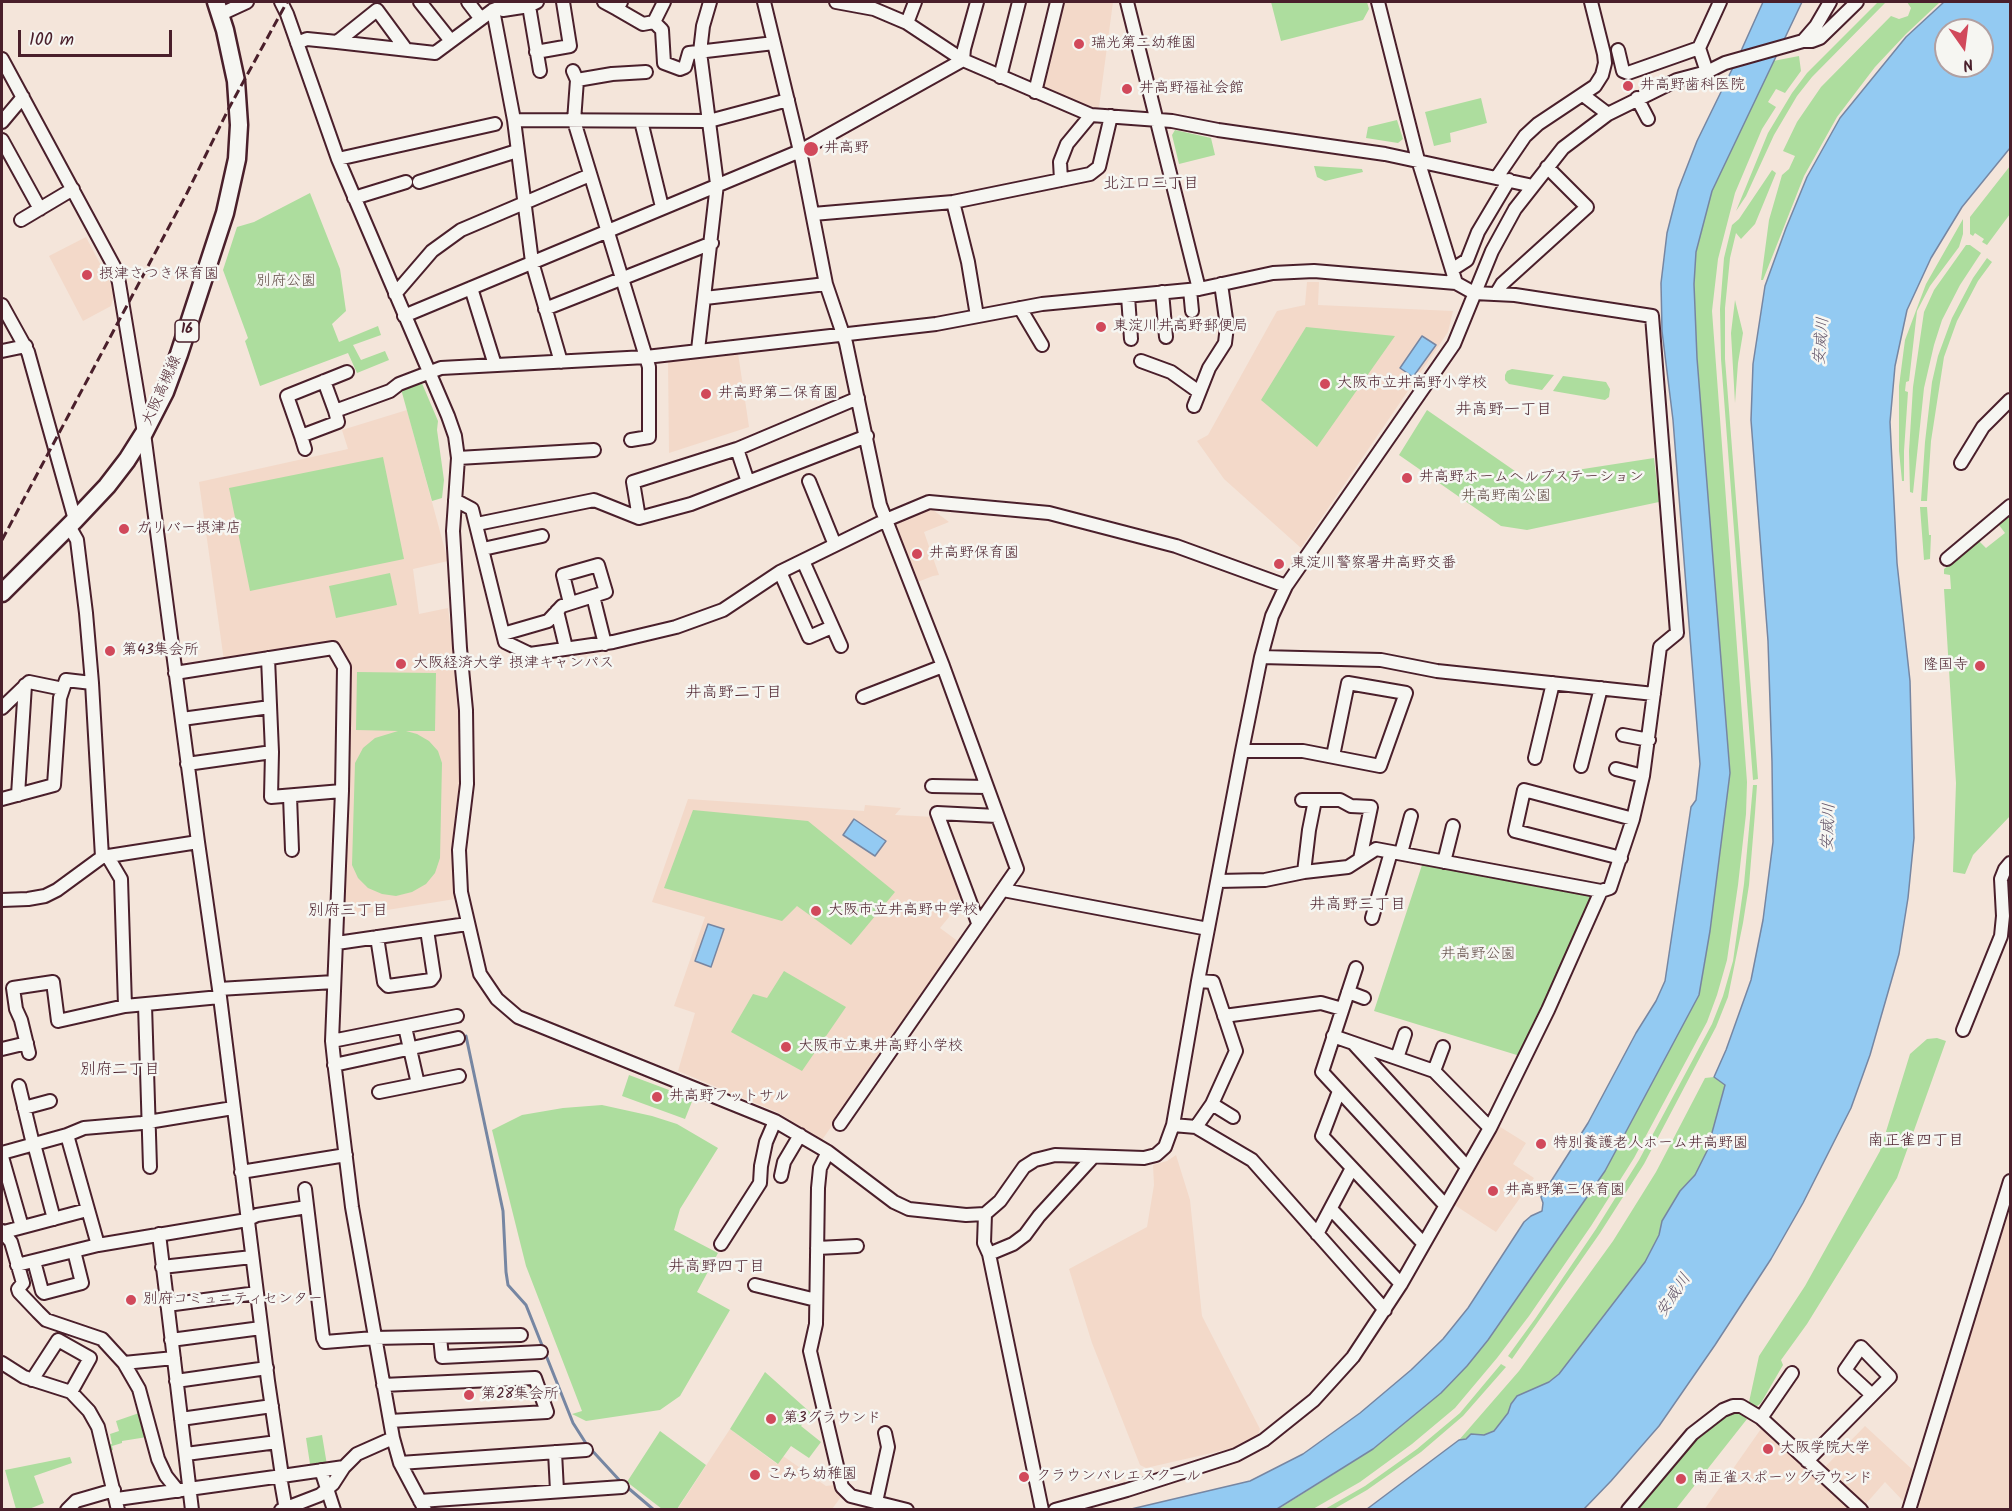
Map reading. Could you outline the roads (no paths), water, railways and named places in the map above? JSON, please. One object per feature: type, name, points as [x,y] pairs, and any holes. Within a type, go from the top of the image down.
[{"type":"main road","name":"大阪高槻線","points":[[2,593],[107,486],[144,433],[165,392],[225,213],[238,148],[239,103],[235,70],[219,8]]},
{"type":"street","points":[[219,8],[247,2]]},
{"type":"street","points":[[281,2],[338,159],[452,426],[458,458],[453,531],[466,720],[467,784],[459,850],[461,892],[480,974],[497,999],[518,1017],[775,1121],[828,1152],[894,1202],[909,1209],[966,1215],[985,1214],[1000,1201],[1024,1167],[1035,1160],[1055,1155],[1144,1158],[1156,1155],[1165,1147],[1173,1125],[1242,751],[1261,657],[1272,616],[1286,586],[1454,344],[1492,251],[1515,209],[1563,147],[1608,114],[1677,80],[1707,72],[1725,63],[1786,44],[1820,38],[1857,2]]},
{"type":"street","points":[[420,2],[451,41]]},
{"type":"street","points":[[468,2],[481,19]]},
{"type":"street","points":[[297,43],[306,39],[435,53],[493,10],[513,2]]},
{"type":"street","points":[[536,52],[570,46],[563,2]]},
{"type":"street","points":[[604,2],[619,5],[642,24],[654,22]]},
{"type":"street","points":[[654,22],[664,2]]},
{"type":"street","points":[[698,350],[717,184],[700,52],[703,26],[710,2]]},
{"type":"street","points":[[764,2],[800,151],[826,284],[846,343],[880,505],[943,666],[1017,869],[840,1124]]},
{"type":"street","points":[[836,2],[874,9],[907,23],[963,60],[1091,116],[1157,119],[1418,160],[1533,186]]},
{"type":"street","points":[[907,23],[915,2]]},
{"type":"street","points":[[963,60],[963,49],[974,2]]},
{"type":"street","points":[[1000,77],[1019,2]]},
{"type":"street","points":[[1035,92],[1057,2]]},
{"type":"street","points":[[1127,2],[1157,119],[1195,289],[1192,311]]},
{"type":"street","points":[[1378,2],[1418,160],[1456,283]]},
{"type":"street","points":[[1452,269],[1467,260],[1478,232],[1525,136],[1538,124],[1595,86],[1602,75],[1605,63],[1591,2]]},
{"type":"street","points":[[1707,72],[1700,48],[1720,2]]},
{"type":"street","points":[[1803,41],[1816,26],[1830,2]]},
{"type":"street","points":[[493,10],[533,4],[536,52],[540,71]]},
{"type":"street","points":[[337,42],[377,10],[405,48]]},
{"type":"street","points":[[493,10],[514,120],[532,262],[561,362]]},
{"type":"street","points":[[654,22],[662,30],[664,63],[680,69],[685,67],[689,53],[774,43]]},
{"type":"street","points":[[1618,50],[1623,71],[1628,73],[1700,48]]},
{"type":"street","points":[[2,59],[116,270],[144,433],[187,764],[220,993],[284,1509],[320,1495],[333,1484],[344,1467],[357,1454],[393,1438]]},
{"type":"street","points":[[404,316],[800,151],[963,60]]},
{"type":"street","points":[[631,440],[649,437],[650,367],[574,121],[575,76],[612,74],[639,68]]},
{"type":"street","points":[[1583,95],[1608,114]]},
{"type":"street","points":[[2,122],[23,97]]},
{"type":"street","points":[[1637,98],[1648,119]]},
{"type":"street","points":[[514,120],[709,121],[788,100]]},
{"type":"street","points":[[1060,180],[1060,162],[1067,144],[1091,116]]},
{"type":"street","points":[[813,214],[953,202],[1090,174],[1099,166],[1111,116]]},
{"type":"street","points":[[641,121],[662,207]]},
{"type":"street","points":[[338,159],[495,124]]},
{"type":"street","points":[[2,140],[40,209]]},
{"type":"street","points":[[419,182],[518,151]]},
{"type":"street","points":[[1496,294],[1502,284],[1587,207],[1547,167]]},
{"type":"street","points":[[395,294],[432,251],[461,230],[524,201],[590,175]]},
{"type":"street","points":[[354,198],[406,182]]},
{"type":"street","points":[[21,220],[73,189]]},
{"type":"street","points":[[953,202],[968,262],[977,316]]},
{"type":"street","points":[[545,309],[621,277],[712,243]]},
{"type":"street","points":[[335,411],[390,391],[399,384],[441,368],[646,357],[936,324],[1020,308],[1195,289],[1273,273],[1314,272],[1456,283],[1474,293],[1496,294],[1652,316],[1677,633],[1660,647],[1643,776],[1633,819],[1610,888],[1601,891],[1376,849],[1348,867],[1304,872],[1265,880],[1218,881]]},
{"type":"street","points":[[705,298],[826,284]]},
{"type":"street","points":[[1194,406],[1209,368],[1225,343],[1227,326],[1221,284]]},
{"type":"street","points":[[471,288],[495,365]]},
{"type":"street","points":[[1162,292],[1166,337]]},
{"type":"street","points":[[1128,296],[1131,339]]},
{"type":"street","points":[[2,305],[26,346],[77,540],[92,683],[105,857],[121,879],[125,1006]]},
{"type":"street","points":[[1020,308],[1042,345]]},
{"type":"street","points":[[2,351],[26,346]]},
{"type":"street","points":[[1141,361],[1171,372],[1199,392]]},
{"type":"street","points":[[305,449],[286,393],[347,372]]},
{"type":"street","points":[[301,436],[338,422],[324,381]]},
{"type":"street","points":[[639,518],[633,482],[737,449],[858,398]]},
{"type":"street","points":[[1961,463],[1983,427],[2010,400]]},
{"type":"street","points":[[477,524],[594,500],[639,518],[691,504],[867,436]]},
{"type":"street","points":[[737,449],[748,482]]},
{"type":"street","points":[[458,458],[594,450]]},
{"type":"street","points":[[809,481],[835,545]]},
{"type":"street","points":[[455,500],[472,509],[505,642],[530,654],[605,644],[676,627],[723,610],[780,572],[886,520],[929,502],[1049,513],[1176,546],[1286,586]]},
{"type":"street","points":[[1947,559],[2010,506]]},
{"type":"street","points":[[483,549],[542,536]]},
{"type":"street","points":[[802,561],[841,646]]},
{"type":"street","points":[[503,634],[548,621],[562,606],[606,592],[598,565],[564,576],[570,603]]},
{"type":"street","points":[[780,572],[808,637],[832,627]]},
{"type":"street","points":[[592,596],[605,644]]},
{"type":"street","points":[[557,611],[566,648]]},
{"type":"street","points":[[175,673],[333,648],[344,667],[342,791],[332,1041],[352,1207],[374,1338],[399,1463],[423,1505],[557,1491],[622,1487]]},
{"type":"street","points":[[1261,657],[1381,660],[1437,671],[1654,694]]},
{"type":"street","points":[[268,658],[272,752],[271,797],[342,791]]},
{"type":"street","points":[[863,698],[943,666]]},
{"type":"street","points":[[2,799],[54,785],[60,698],[66,680],[92,683]]},
{"type":"street","points":[[2,708],[29,682],[63,689]]},
{"type":"street","points":[[1242,751],[1303,751],[1380,766],[1406,693],[1348,683],[1333,756]]},
{"type":"street","points":[[1535,758],[1553,683]]},
{"type":"street","points":[[18,795],[26,685]]},
{"type":"street","points":[[1581,766],[1600,688]]},
{"type":"street","points":[[182,719],[270,706]]},
{"type":"street","points":[[1623,735],[1649,740]]},
{"type":"street","points":[[187,764],[272,752]]},
{"type":"street","points":[[1616,769],[1643,776]]},
{"type":"street","points":[[932,786],[987,787]]},
{"type":"street","points":[[1621,858],[1515,831],[1524,790],[1633,819]]},
{"type":"street","points":[[291,796],[292,850]]},
{"type":"street","points":[[1302,800],[1340,800],[1351,806],[1371,807],[1360,859]]},
{"type":"street","points":[[1304,872],[1315,800]]},
{"type":"street","points":[[978,923],[937,813],[997,816]]},
{"type":"street","points":[[1371,918],[1411,816]]},
{"type":"street","points":[[1444,862],[1453,826]]},
{"type":"street","points":[[2,900],[28,900],[45,896],[105,857],[198,842]]},
{"type":"street","points":[[1963,1030],[2001,936],[2003,922],[2001,879],[2010,863]]},
{"type":"street","points":[[1003,890],[1208,929]]},
{"type":"street","points":[[1055,1509],[1127,1490],[1236,1455],[1264,1440],[1314,1400],[1353,1356],[1401,1284],[1490,1128],[1548,1010],[1601,891]]},
{"type":"street","points":[[337,943],[467,924]]},
{"type":"street","points":[[377,938],[384,982],[388,986],[431,980],[434,976],[427,930]]},
{"type":"street","points":[[1356,968],[1322,1072],[1445,1205]]},
{"type":"street","points":[[1196,1127],[1212,1104],[1236,1051],[1213,982],[1198,981]]},
{"type":"street","points":[[2,1048],[28,1048],[16,1009],[13,988],[53,982],[58,1021],[125,1006],[220,993],[334,982]]},
{"type":"street","points":[[1348,992],[1364,998]]},
{"type":"street","points":[[1224,1017],[1321,1003],[1342,1009]]},
{"type":"street","points":[[145,1005],[150,1167]]},
{"type":"street","points":[[332,1041],[457,1016]]},
{"type":"street","points":[[405,1027],[418,1084]]},
{"type":"street","points":[[1397,1058],[1405,1034]]},
{"type":"street","points":[[1333,1036],[1434,1071],[1490,1128]]},
{"type":"street","points":[[334,1065],[458,1038]]},
{"type":"street","points":[[1352,1042],[1467,1167]]},
{"type":"street","points":[[1434,1071],[1443,1047]]},
{"type":"street","points":[[379,1092],[459,1076]]},
{"type":"street","points":[[19,1086],[54,1218]]},
{"type":"street","points":[[1339,1091],[1322,1136],[1423,1243]]},
{"type":"street","points":[[24,1108],[50,1101]]},
{"type":"street","points":[[1212,1104],[1233,1117]]},
{"type":"street","points":[[21,1227],[2,1155],[84,1128],[150,1122],[233,1108]]},
{"type":"street","points":[[722,1244],[760,1183],[766,1143],[775,1121]]},
{"type":"street","points":[[1173,1125],[1196,1127],[1252,1160],[1385,1310]]},
{"type":"street","points":[[67,1135],[98,1245]]},
{"type":"street","points":[[781,1176],[784,1162],[800,1135]]},
{"type":"street","points":[[828,1152],[820,1168],[816,1324],[810,1351],[842,1486],[851,1496],[899,1509]]},
{"type":"street","points":[[241,1172],[346,1155]]},
{"type":"street","points":[[989,1254],[1013,1244],[1025,1235],[1039,1216],[1093,1157]]},
{"type":"street","points":[[1317,1234],[1352,1168]]},
{"type":"street","points":[[1909,1509],[2010,1181]]},
{"type":"street","points":[[305,1189],[323,1339],[328,1342],[374,1338],[521,1335]]},
{"type":"street","points":[[17,1265],[98,1245],[247,1220],[258,1215],[307,1207]]},
{"type":"street","points":[[1331,1209],[1401,1284]]},
{"type":"street","points":[[87,1210],[3,1232],[11,1242],[23,1283],[18,1289],[19,1292],[46,1320],[102,1339],[124,1363],[139,1389],[158,1459],[166,1476],[184,1490]]},
{"type":"street","points":[[985,1214],[984,1243],[989,1254],[1042,1509]]},
{"type":"street","points":[[159,1234],[186,1454],[184,1490],[192,1509]]},
{"type":"street","points":[[817,1248],[856,1246]]},
{"type":"street","points":[[34,1261],[44,1293],[82,1283],[74,1251]]},
{"type":"street","points":[[162,1268],[252,1257]]},
{"type":"street","points":[[755,1285],[816,1300]]},
{"type":"street","points":[[167,1305],[257,1293]]},
{"type":"street","points":[[171,1340],[261,1329]]},
{"type":"street","points":[[440,1337],[442,1357],[541,1352]]},
{"type":"street","points":[[32,1380],[58,1340],[90,1358],[70,1392]]},
{"type":"street","points":[[124,1363],[174,1358]]},
{"type":"street","points":[[2,1363],[32,1380],[70,1392],[85,1406],[95,1421],[116,1500]]},
{"type":"street","points":[[176,1381],[267,1368]]},
{"type":"street","points":[[1761,1418],[1792,1373]]},
{"type":"street","points":[[383,1385],[535,1378],[547,1412],[390,1421]]},
{"type":"street","points":[[1808,1461],[1872,1395]]},
{"type":"street","points":[[181,1419],[272,1406]]},
{"type":"street","points":[[1628,1509],[1692,1434],[1723,1410],[1732,1406],[1741,1407],[1761,1418],[1861,1509]]},
{"type":"street","points":[[876,1502],[888,1447],[885,1433]]},
{"type":"street","points":[[186,1454],[277,1442]]},
{"type":"street","points":[[399,1463],[586,1450]]},
{"type":"street","points":[[555,1452],[557,1491]]},
{"type":"street","points":[[67,1509],[76,1501],[116,1500],[344,1467]]},
{"type":"street","points":[[321,1470],[334,1509]]},
{"type":"water","points":[[1763,2],[1802,2],[1712,191],[1696,252],[1694,284],[1697,358],[1730,773],[1710,931],[1699,995],[1605,1171],[1488,1340],[1441,1393],[1373,1449],[1277,1509],[1127,1510],[1250,1481],[1303,1454],[1360,1413],[1411,1370],[1443,1339],[1468,1308],[1524,1222],[1542,1211],[1541,1197],[1588,1123],[1665,981],[1691,807],[1696,800],[1700,764],[1673,420],[1662,331],[1661,283],[1667,233],[1678,190],[1697,141]]},
{"type":"water","name":"安威川","points":[[1944,2],[2010,2],[2010,148],[1962,207],[1931,258],[1907,310],[1895,366],[1890,422],[1897,563],[1910,681],[1914,838],[1899,954],[1870,1055],[1851,1108],[1803,1203],[1771,1259],[1659,1426],[1584,1509],[1367,1509],[1459,1440],[1466,1439],[1471,1434],[1484,1435],[1494,1431],[1508,1413],[1517,1396],[1549,1382],[1559,1374],[1645,1262],[1659,1235],[1662,1221],[1680,1191],[1695,1175],[1707,1151],[1725,1085],[1714,1077],[1751,980],[1763,920],[1773,842],[1768,641],[1751,420],[1753,364],[1765,286],[1807,177],[1840,118],[1906,37]]},
{"type":"water","points":[[1422,336],[1436,345],[1413,377],[1400,368]]},
{"type":"water","points":[[854,819],[886,841],[875,856],[843,835]]},
{"type":"water","points":[[708,924],[724,929],[711,967],[695,961]]},
{"type":"waterway","points":[[466,1036],[503,1211],[508,1285],[526,1305],[573,1423],[587,1445],[622,1483]]},
{"type":"waterway","points":[[627,1487],[654,1510]]},
{"type":"railway","points":[[2,540],[287,2]]},
{"type":"place","name":"瑞光第二幼稚園","points":[[1079,44]]},
{"type":"place","name":"井高野歯科医院","points":[[1628,86]]},
{"type":"place","name":"井高野福祉会館","points":[[1127,89]]},
{"type":"place","name":"井高野","points":[[811,149]]},
{"type":"place","name":"摂津さつき保育園","points":[[87,275]]},
{"type":"place","name":"東淀川井高野郵便局","points":[[1101,327]]},
{"type":"place","name":"大阪市立井高野小学校","points":[[1325,384]]},
{"type":"place","name":"井高野第二保育園","points":[[706,394]]},
{"type":"place","name":"井高野ホームヘルプステーション","points":[[1407,478]]},
{"type":"place","name":"ガリバー摂津店","points":[[124,529]]},
{"type":"place","name":"井高野保育園","points":[[917,554]]},
{"type":"place","name":"東淀川警察署井高野交番","points":[[1279,564]]},
{"type":"place","name":"第43集会所","points":[[110,651]]},
{"type":"place","name":"大阪経済大学 摂津キャンパス","points":[[401,664]]},
{"type":"place","name":"隆国寺","points":[[1980,666]]},
{"type":"place","name":"大阪市立井高野中学校","points":[[816,911]]},
{"type":"place","name":"大阪市立東井高野小学校","points":[[786,1047]]},
{"type":"place","name":"井高野フットサル","points":[[657,1097]]},
{"type":"place","name":"特別養護老人ホーム井高野園","points":[[1541,1144]]},
{"type":"place","name":"井高野第三保育園","points":[[1493,1191]]},
{"type":"place","name":"別府コミュニティセンター","points":[[131,1300]]},
{"type":"place","name":"第28集会所","points":[[469,1395]]},
{"type":"place","name":"第3グラウンド","points":[[771,1419]]},
{"type":"place","name":"大阪学院大学","points":[[1768,1449]]},
{"type":"place","name":"こみち幼稚園","points":[[755,1475]]},
{"type":"place","name":"クラウンバレエスクール","points":[[1024,1477]]},
{"type":"place","name":"南正雀スポーツグラウンド","points":[[1681,1479]]},
{"type":"district","name":"北江口三丁目","points":[[1151,185]]},
{"type":"district","name":"井高野一丁目","points":[[1504,411]]},
{"type":"district","name":"井高野二丁目","points":[[734,694]]},
{"type":"district","name":"井高野三丁目","points":[[1358,906]]},
{"type":"district","name":"別府三丁目","points":[[348,912]]},
{"type":"district","name":"別府二丁目","points":[[120,1071]]},
{"type":"district","name":"南正雀四丁目","points":[[1916,1142]]},
{"type":"district","name":"井高野四丁目","points":[[717,1268]]},
{"type":"park label","name":"別府公園","points":[[286,282]]},
{"type":"park label","name":"井高野南公園","points":[[1506,497]]},
{"type":"park label","name":"井高野公園","points":[[1478,955]]}]
